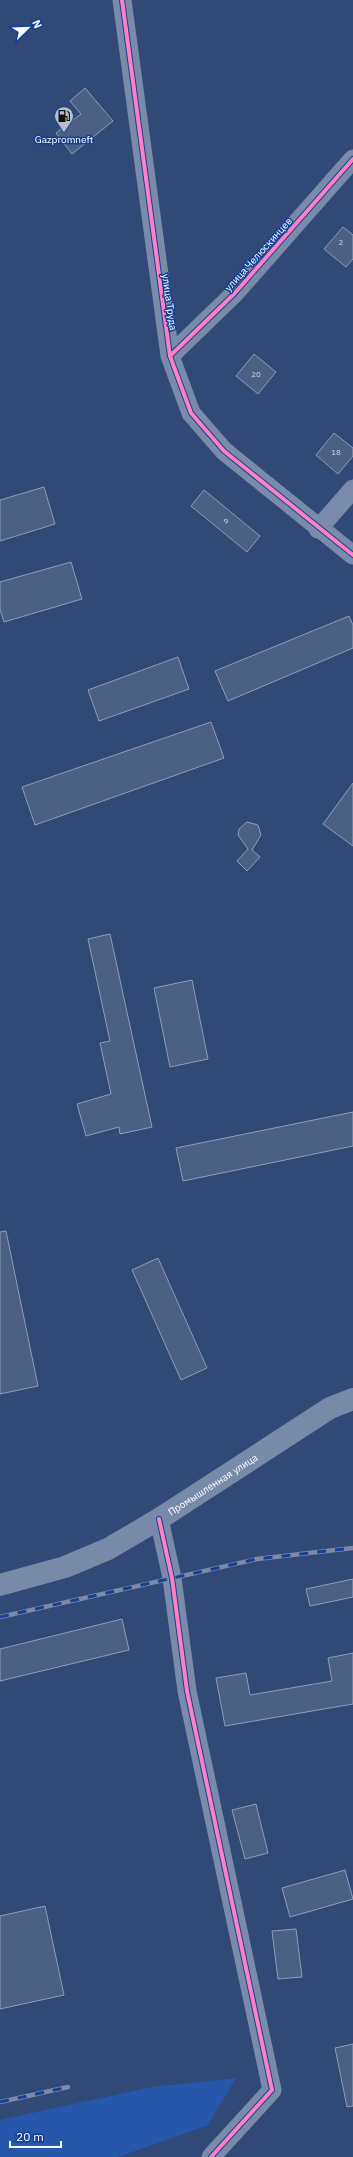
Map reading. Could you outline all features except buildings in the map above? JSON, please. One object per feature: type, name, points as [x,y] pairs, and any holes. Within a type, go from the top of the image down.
[{"type":"main road","name":"Промышленная улица","points":[[0,1585],[24,1580],[72,1564],[108,1549],[159,1519],[330,1408],[353,1399]]},
{"type":"street","name":"улица Труда","points":[[122,0],[170,356],[191,413],[224,451],[318,529],[353,555]]},
{"type":"street","name":"улица Челюскинцев","points":[[170,356],[234,294],[353,159]]},
{"type":"street","points":[[318,529],[353,489]]},
{"type":"street","points":[[159,1519],[172,1578],[186,1692],[272,2090],[211,2157]]},
{"type":"shaded area","points":[[236,2078],[208,2125],[118,2157],[0,2157],[0,2120],[152,2087]]},
{"type":"railway","points":[[0,1617],[257,1559],[353,1548]]},
{"type":"railway","points":[[0,2102],[68,2087]]},
{"type":"cycle path","points":[[122,0],[170,356],[191,413],[224,451],[353,555]]},
{"type":"cycle path","points":[[170,356],[234,294],[353,159]]},
{"type":"cycle path","points":[[159,1519],[172,1578],[187,1691],[272,2090],[211,2157]]},
{"type":"place","name":"Gazpromneft","points":[[64,133]]}]
